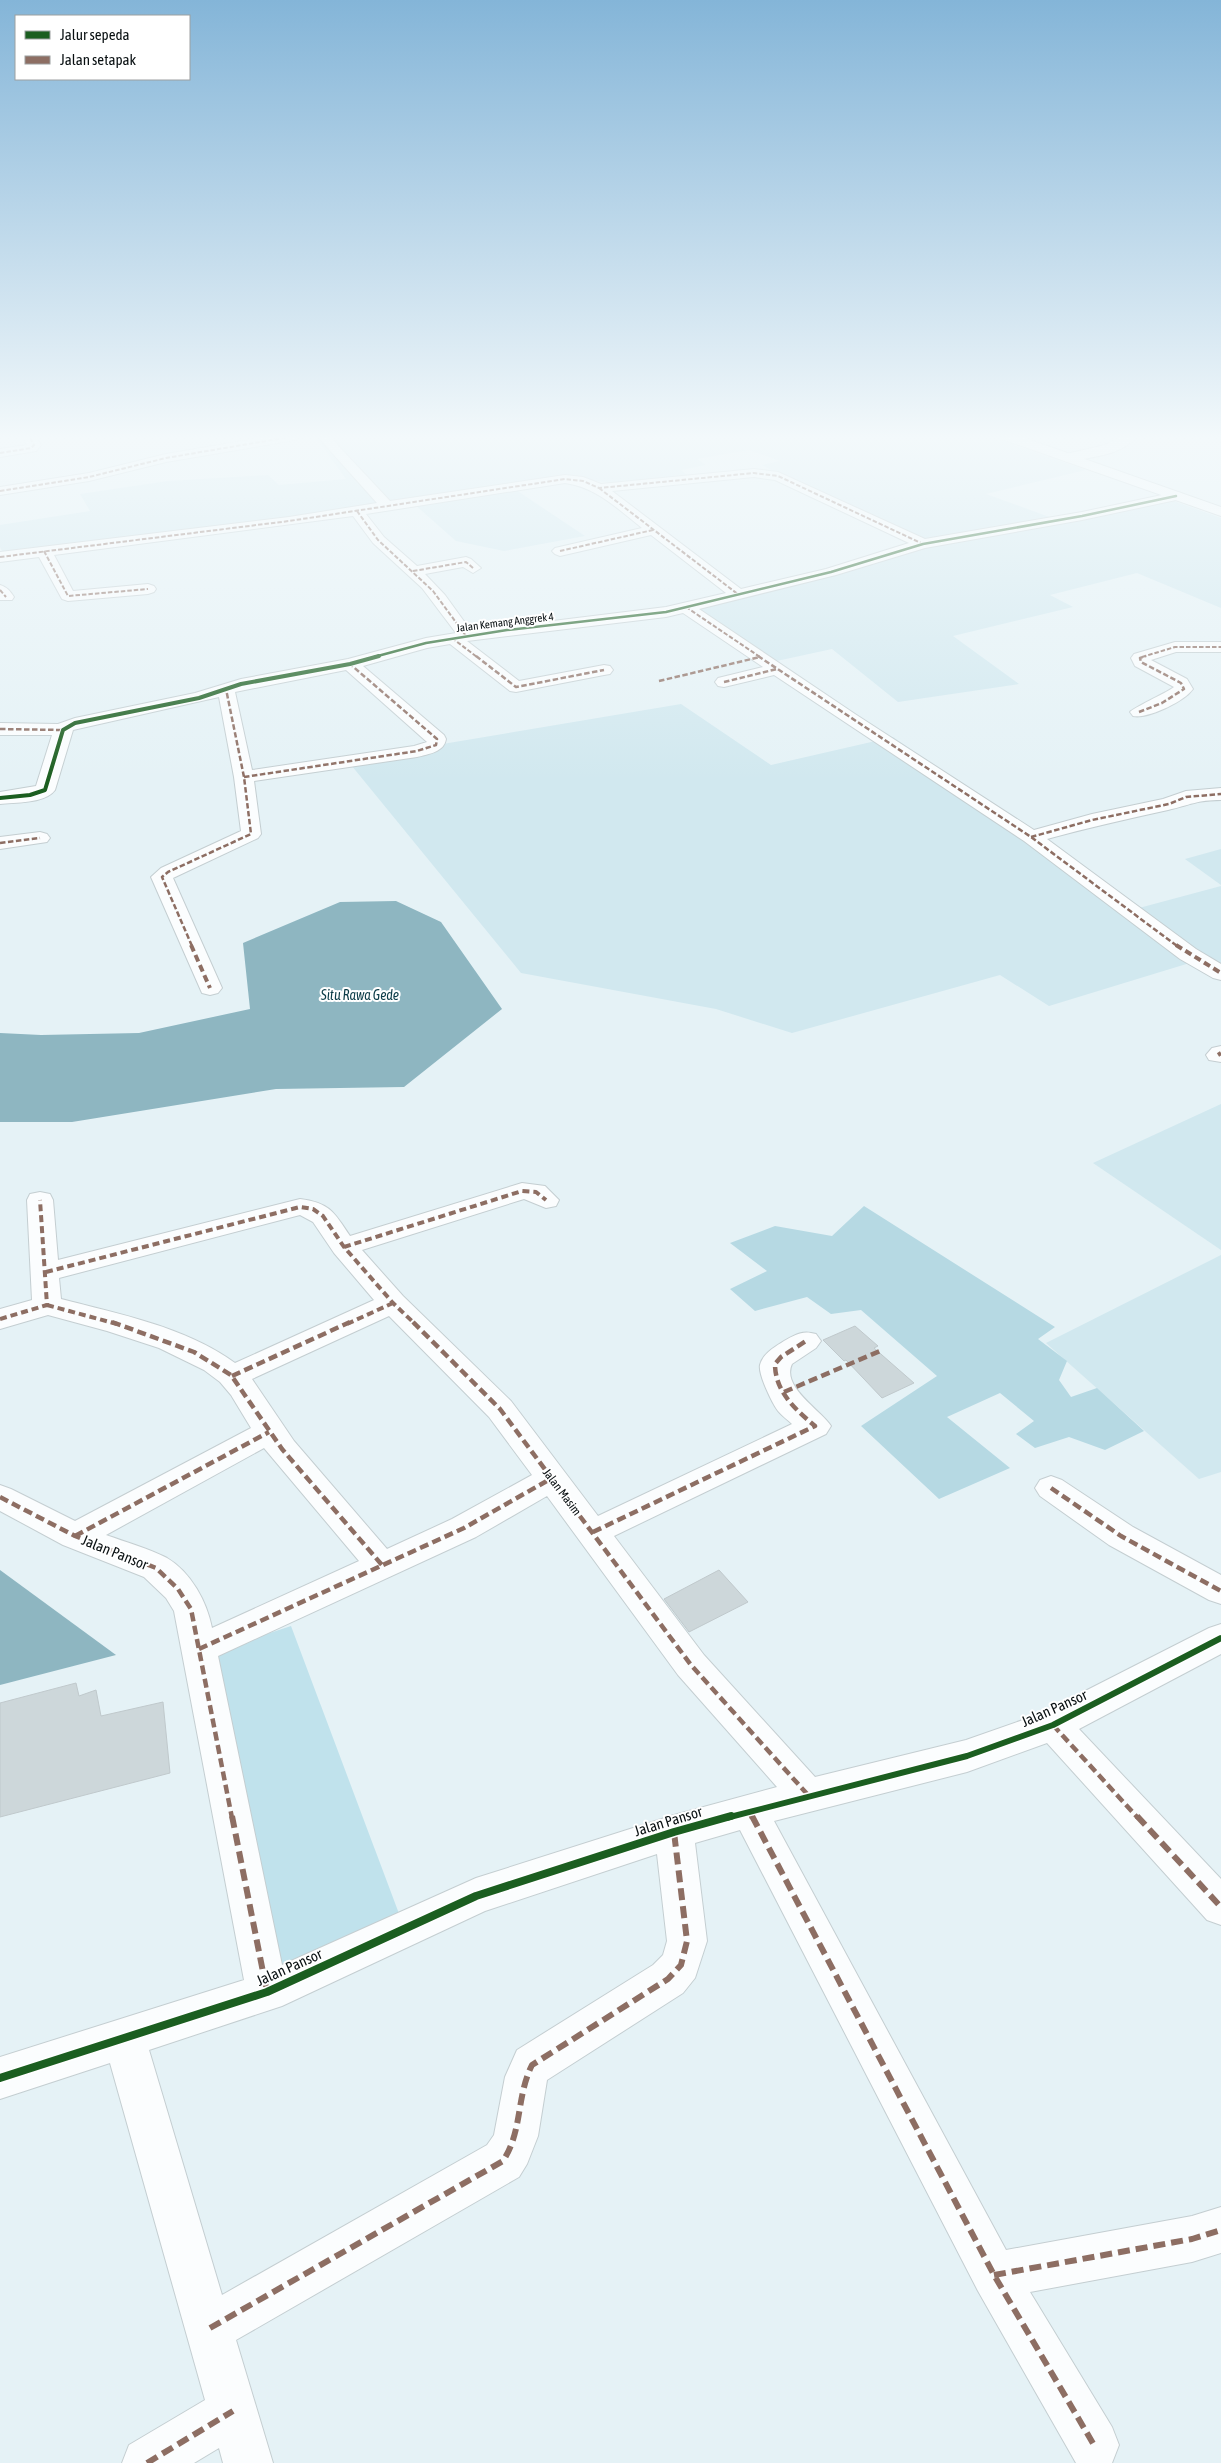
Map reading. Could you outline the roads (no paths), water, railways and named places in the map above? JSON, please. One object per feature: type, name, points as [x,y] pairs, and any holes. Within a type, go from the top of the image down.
[{"type":"street","points":[[0,557],[52,551]]},
{"type":"street","points":[[388,551],[413,571],[445,607],[459,637],[516,687],[604,670]]},
{"type":"street","points":[[681,551],[739,595]]},
{"type":"street","name":"Jalan Kemang Anggrek 4","points":[[1,727],[63,730],[75,723],[199,698],[241,684],[350,664],[403,647],[459,637],[582,623],[686,608],[831,572],[900,551]]},
{"type":"street","points":[[44,552],[68,596],[148,589]]},
{"type":"street","points":[[413,571],[466,562],[473,568]]},
{"type":"street","points":[[686,608],[1031,837],[1188,954],[1221,973]]},
{"type":"street","points":[[1139,712],[1162,703],[1184,689],[1180,683],[1141,662],[1140,658],[1145,654],[1185,645],[1221,647]]},
{"type":"street","points":[[244,776],[417,751],[436,745],[437,739],[350,664]]},
{"type":"street","points":[[724,682],[777,669]]},
{"type":"street","points":[[210,988],[162,877],[168,872],[249,836],[244,776],[226,689]]},
{"type":"street","points":[[0,798],[30,795],[46,790],[63,730]]},
{"type":"street","points":[[1031,837],[1092,820],[1169,804],[1186,797],[1202,794],[1221,794]]},
{"type":"street","points":[[0,842],[40,838]]},
{"type":"street","points":[[344,1247],[522,1191],[536,1192],[546,1200]]},
{"type":"street","points":[[40,1200],[47,1305]]},
{"type":"street","name":"Jalan Masim","points":[[46,1272],[300,1207],[313,1209],[323,1216],[344,1247],[393,1302],[500,1409],[691,1665],[808,1795]]},
{"type":"street","points":[[232,1376],[393,1302]]},
{"type":"street","points":[[0,1319],[47,1305],[106,1320],[186,1348],[205,1357],[232,1376],[269,1432],[382,1565]]},
{"type":"street","points":[[593,1532],[815,1426],[789,1404],[775,1373],[775,1364],[806,1341]]},
{"type":"street","points":[[75,1536],[269,1432]]},
{"type":"street","points":[[199,1648],[464,1528],[552,1478]]},
{"type":"street","points":[[1051,1488],[1121,1536],[1221,1591]]},
{"type":"street","name":"Jalan Pansor","points":[[0,1497],[75,1536],[156,1568],[178,1589],[191,1609],[267,1992]]},
{"type":"street","name":"Jalan Pansor","points":[[0,2078],[267,1992],[474,1892],[748,1811],[967,1756],[1053,1725],[1221,1638]]},
{"type":"street","points":[[1053,1725],[1221,1907]]},
{"type":"street","points":[[748,1811],[994,2275],[1094,2445]]},
{"type":"street","points":[[210,2328],[502,2161],[513,2148],[518,2134],[525,2077],[532,2065],[668,1979],[681,1965],[687,1941],[674,1832]]},
{"type":"street","points":[[124,2039],[248,2463]]},
{"type":"street","points":[[994,2275],[1192,2239],[1221,2230]]},
{"type":"street","points":[[147,2463],[233,2411]]},
{"type":"water","name":"Situ Rawa Gede","points":[[396,901],[441,922],[502,1009],[404,1087],[276,1089],[72,1122],[0,1122],[0,1033],[41,1035],[139,1033],[250,1009],[243,943],[340,902]]},
{"type":"water","points":[[0,1570],[116,1655],[0,1685]]}]
